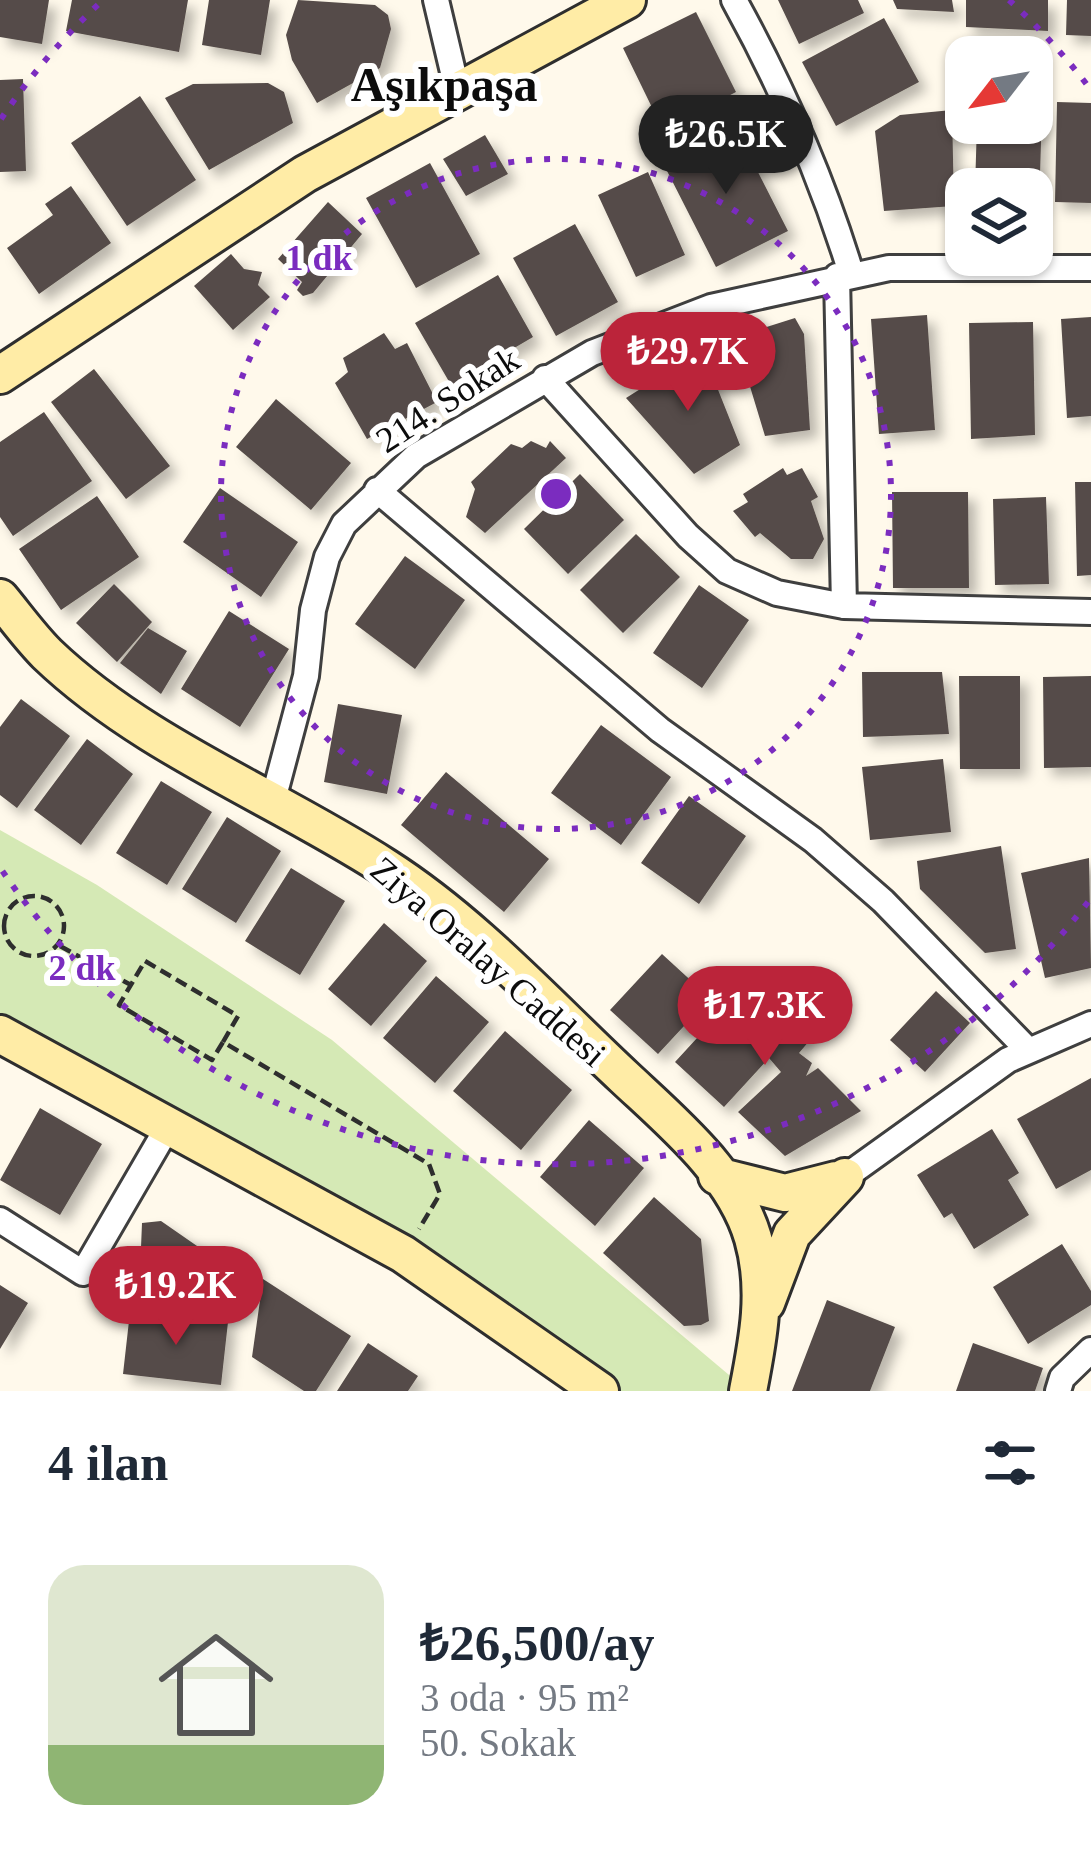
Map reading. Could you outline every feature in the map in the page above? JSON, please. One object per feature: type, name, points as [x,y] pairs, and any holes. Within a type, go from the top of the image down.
[{"type":"street","points":[[436,0],[457,89]]},
{"type":"street","points":[[0,375],[305,174],[627,0]]},
{"type":"street","points":[[734,0],[771,67],[833,214],[844,274],[844,606]]},
{"type":"street","name":"214. Sokak","points":[[273,800],[306,676],[313,610],[327,557],[344,524],[416,456],[592,353],[711,307],[844,274],[1091,268]]},
{"type":"street","points":[[544,378],[688,536],[727,571],[777,593],[844,606],[1091,612]]},
{"type":"street","points":[[377,490],[659,730],[813,840],[884,901],[1028,1050]]},
{"type":"street","name":"Ziya Oralay Caddesi","points":[[0,598],[45,652],[89,689],[389,869],[489,951],[689,1138],[754,1240],[762,1313],[748,1391]]},
{"type":"street","points":[[762,1313],[792,1234],[845,1177],[978,1079],[1028,1050],[1091,1024]]},
{"type":"street","points":[[0,1034],[403,1253],[600,1391]]},
{"type":"street","points":[[0,1220],[83,1273],[169,1125]]},
{"type":"street","points":[[717,1176],[785,1193],[845,1177]]},
{"type":"street","points":[[1058,1391],[1062,1378],[1091,1350]]},
{"type":"path","points":[[30,894],[54,900],[66,922],[60,946],[38,958],[15,951],[2,930],[9,906],[30,894]]},
{"type":"path","points":[[60,946],[131,985]]},
{"type":"path","points":[[145,961],[238,1016],[223,1042],[212,1060],[119,1005],[145,961]]},
{"type":"path","points":[[223,1042],[429,1164],[440,1194],[403,1253]]},
{"type":"green space","points":[[0,830],[97,885],[332,1040],[748,1391],[600,1391],[0,1034]]},
{"type":"building","points":[[0,0],[49,0],[42,44],[0,37]]},
{"type":"building","points":[[72,0],[188,0],[179,52],[66,31]]},
{"type":"building","points":[[209,0],[270,0],[261,55],[202,45]]},
{"type":"building","points":[[298,0],[375,5],[388,15],[391,29],[380,68],[317,103],[292,60],[286,35]]},
{"type":"building","points":[[778,0],[858,0],[864,13],[799,44]]},
{"type":"building","points":[[893,0],[952,0],[954,12],[897,9]]},
{"type":"building","points":[[966,0],[1048,0],[1048,31],[966,27]]},
{"type":"building","points":[[1067,0],[1091,0],[1091,36],[1066,35]]},
{"type":"building","points":[[696,12],[736,92],[663,130],[623,48]]},
{"type":"building","points":[[884,18],[919,82],[836,126],[802,62]]},
{"type":"building","points":[[23,79],[26,171],[0,172],[0,80]]},
{"type":"building","points":[[268,83],[284,92],[293,123],[209,170],[165,98],[193,84]]},
{"type":"building","points":[[140,96],[196,180],[127,226],[71,143]]},
{"type":"building","points":[[1057,102],[1091,103],[1091,203],[1055,202]]},
{"type":"building","points":[[945,111],[945,144],[953,144],[953,168],[945,168],[945,207],[884,211],[875,131],[900,115]]},
{"type":"building","points":[[735,127],[788,231],[716,267],[663,163]]},
{"type":"building","points":[[485,135],[508,174],[466,196],[443,159]]},
{"type":"building","points":[[976,144],[1041,144],[1040,168],[976,168]]},
{"type":"building","points":[[430,163],[480,254],[416,288],[366,198]]},
{"type":"building","points":[[648,172],[685,255],[636,277],[598,195]]},
{"type":"building","points":[[71,186],[111,243],[39,294],[7,248],[53,215],[45,204]]},
{"type":"building","points":[[328,202],[362,234],[313,293],[303,296],[297,290],[302,282],[278,259]]},
{"type":"building","points":[[575,224],[618,302],[556,336],[513,258]]},
{"type":"building","points":[[231,254],[244,269],[262,272],[258,285],[270,297],[233,330],[194,286]]},
{"type":"building","points":[[498,275],[533,337],[451,385],[415,323]]},
{"type":"building","points":[[927,315],[935,430],[879,434],[871,319]]},
{"type":"building","points":[[1091,317],[1091,416],[1067,418],[1061,319]]},
{"type":"building","points":[[795,318],[804,334],[810,430],[765,436],[735,337]]},
{"type":"building","points":[[1033,322],[1035,435],[971,439],[969,323]]},
{"type":"building","points":[[384,333],[395,349],[407,343],[437,402],[367,439],[335,383],[348,372],[343,358]]},
{"type":"building","points":[[705,357],[740,445],[694,474],[626,398],[672,369]]},
{"type":"building","points":[[94,369],[170,466],[126,499],[51,402]]},
{"type":"building","points":[[276,399],[351,463],[311,510],[236,447]]},
{"type":"building","points":[[44,412],[92,481],[13,536],[0,517],[0,442]]},
{"type":"building","points":[[531,441],[546,448],[550,441],[566,458],[485,533],[466,517],[475,489],[471,482],[511,444],[522,448]]},
{"type":"building","points":[[783,468],[787,475],[802,468],[818,497],[811,501],[824,539],[813,559],[791,559],[760,533],[755,537],[733,511],[748,502],[743,494]]},
{"type":"building","points":[[580,474],[624,520],[568,574],[524,529]]},
{"type":"building","points":[[1075,482],[1091,482],[1091,575],[1077,576]]},
{"type":"building","points":[[220,488],[298,542],[261,597],[183,542]]},
{"type":"building","points":[[892,492],[968,492],[969,588],[893,588]]},
{"type":"building","points":[[97,496],[139,557],[61,610],[19,549]]},
{"type":"building","points":[[1046,497],[1049,584],[995,585],[993,499]]},
{"type":"building","points":[[636,534],[680,577],[623,633],[580,590]]},
{"type":"building","points":[[405,556],[465,600],[415,669],[355,624]]},
{"type":"building","points":[[114,584],[152,622],[117,662],[76,623]]},
{"type":"building","points":[[699,585],[749,620],[702,688],[653,653]]},
{"type":"building","points":[[229,611],[289,649],[240,727],[181,689]]},
{"type":"building","points":[[148,628],[187,651],[161,694],[120,663]]},
{"type":"building","points":[[862,672],[942,672],[949,734],[863,737]]},
{"type":"building","points":[[959,676],[1020,676],[1020,769],[960,769]]},
{"type":"building","points":[[1091,676],[1091,767],[1044,768],[1043,677]]},
{"type":"building","points":[[21,699],[70,736],[17,808],[0,795],[0,727]]},
{"type":"building","points":[[338,704],[402,715],[387,794],[324,782]]},
{"type":"building","points":[[601,725],[671,777],[621,845],[551,793]]},
{"type":"building","points":[[87,739],[133,774],[81,845],[34,810]]},
{"type":"building","points":[[943,759],[951,832],[870,840],[862,767]]},
{"type":"building","points":[[446,772],[549,859],[504,912],[401,825]]},
{"type":"building","points":[[161,781],[212,812],[167,885],[116,853]]},
{"type":"building","points":[[689,796],[746,836],[699,904],[641,863]]},
{"type":"building","points":[[227,817],[281,851],[236,923],[182,889]]},
{"type":"building","points":[[1001,846],[1016,949],[985,953],[920,889],[917,861]]},
{"type":"building","points":[[1089,858],[1091,968],[1045,978],[1021,873]]},
{"type":"building","points":[[291,868],[345,901],[300,975],[245,941]]},
{"type":"building","points":[[384,923],[427,961],[371,1026],[328,989]]},
{"type":"building","points":[[662,954],[710,998],[658,1054],[610,1010]]},
{"type":"building","points":[[744,969],[810,1040],[799,1053],[812,1063],[806,1076],[818,1068],[861,1111],[785,1156],[738,1112],[781,1072],[769,1058],[724,1107],[675,1062],[720,1013],[709,1004]]},
{"type":"building","points":[[436,976],[489,1022],[435,1083],[383,1038]]},
{"type":"building","points":[[936,991],[970,1023],[925,1072],[890,1040]]},
{"type":"building","points":[[505,1031],[572,1090],[521,1150],[453,1091]]},
{"type":"building","points":[[1091,1078],[1091,1170],[1056,1189],[1017,1119]]},
{"type":"building","points":[[40,1108],[102,1144],[60,1215],[0,1180]]},
{"type":"building","points":[[589,1120],[644,1168],[595,1226],[540,1177]]},
{"type":"building","points":[[992,1129],[1019,1173],[1008,1180],[1029,1215],[974,1249],[952,1213],[944,1218],[917,1175]]},
{"type":"building","points":[[654,1197],[701,1239],[709,1321],[701,1325],[684,1326],[603,1253]]},
{"type":"building","points":[[161,1221],[223,1264],[231,1279],[227,1305],[139,1297],[142,1223]]},
{"type":"building","points":[[1062,1244],[1091,1291],[1091,1305],[1028,1344],[993,1287]]},
{"type":"building","points":[[263,1279],[351,1336],[316,1391],[304,1391],[252,1357]]},
{"type":"building","points":[[0,1285],[28,1303],[0,1349]]},
{"type":"building","points":[[827,1300],[895,1327],[870,1391],[792,1391]]},
{"type":"building","points":[[130,1312],[228,1322],[221,1385],[123,1374]]},
{"type":"building","points":[[368,1343],[418,1376],[408,1391],[337,1391]]},
{"type":"building","points":[[973,1343],[1043,1368],[1035,1391],[956,1391]]},
{"type":"district","name":"Aşıkpaşa","points":[[444,84]]}]
